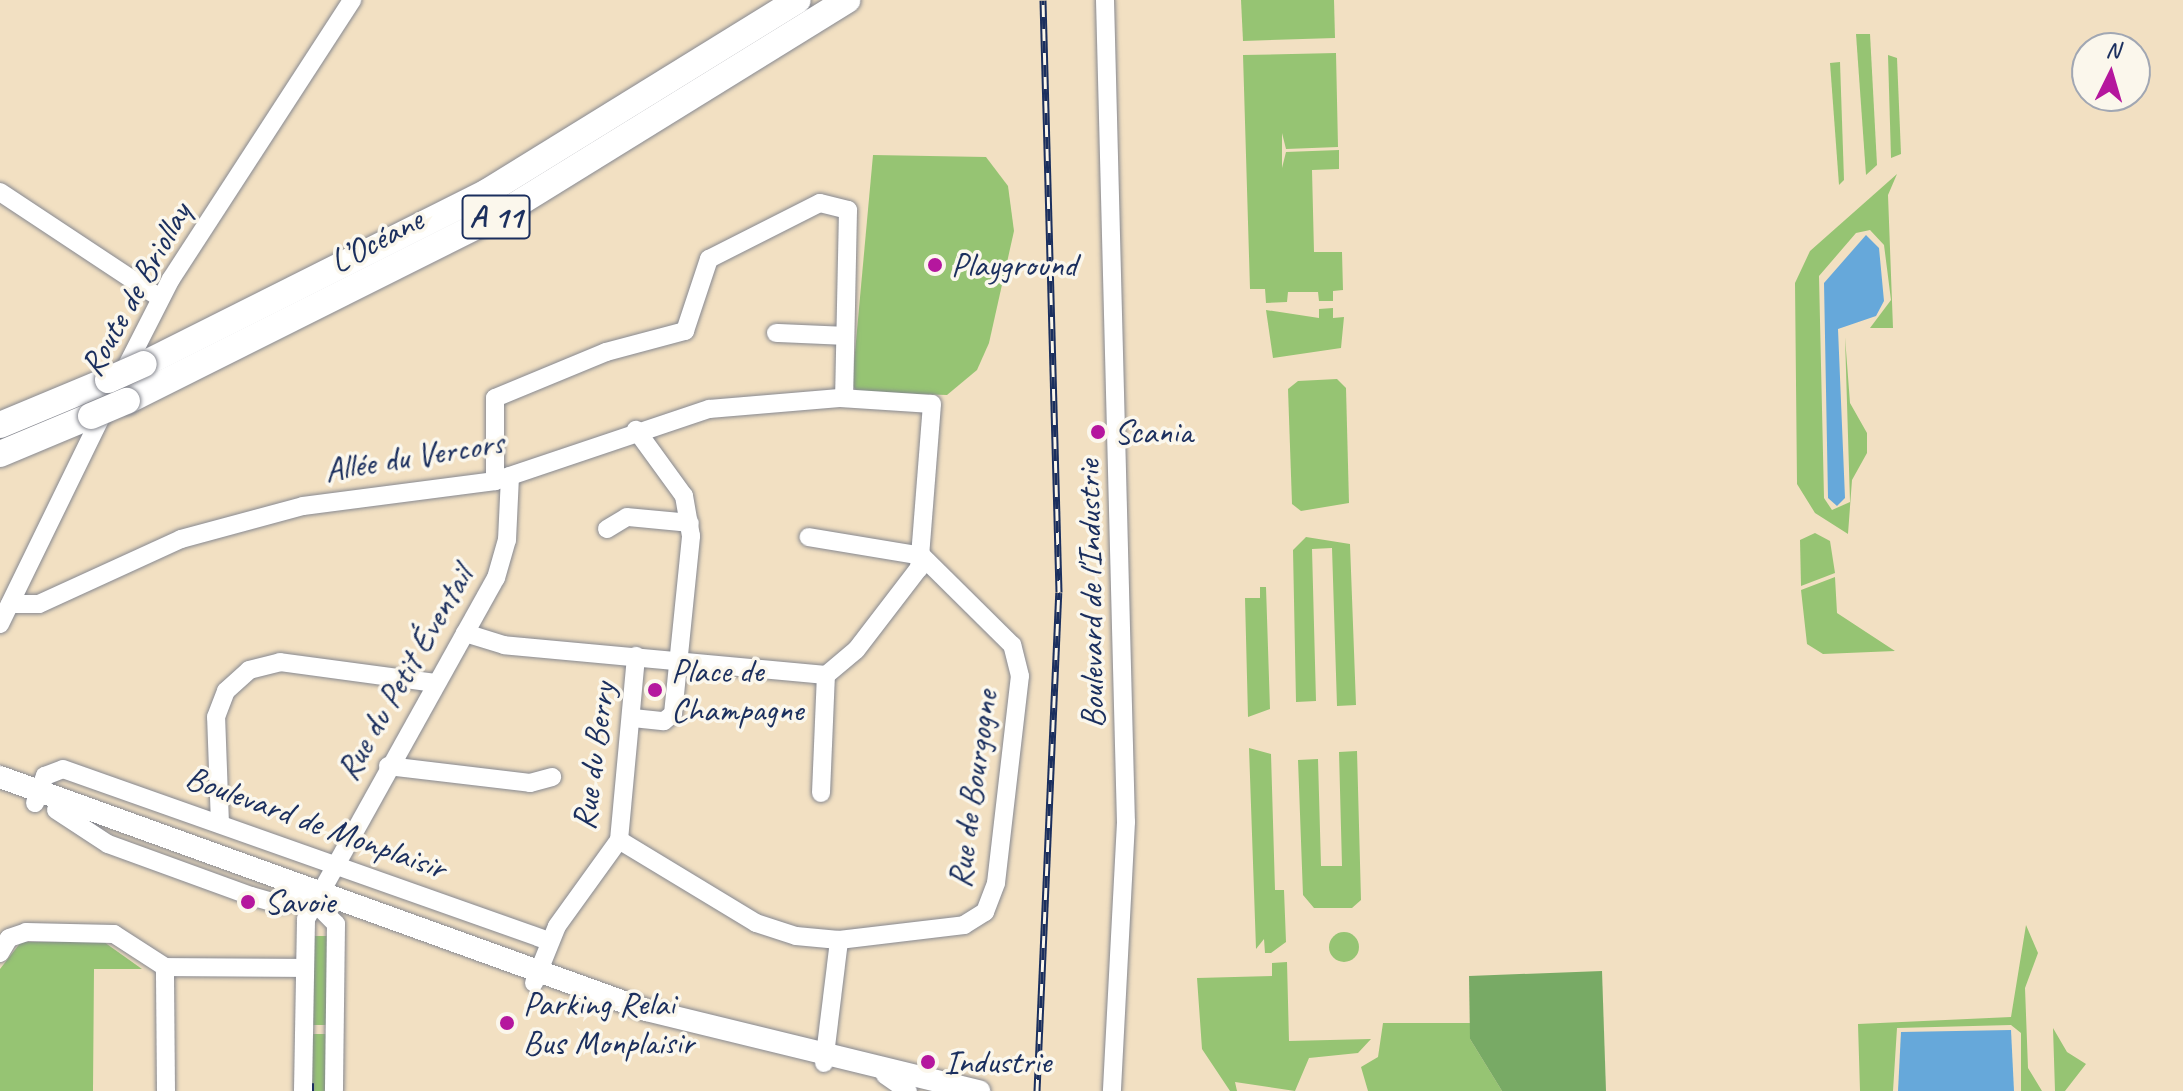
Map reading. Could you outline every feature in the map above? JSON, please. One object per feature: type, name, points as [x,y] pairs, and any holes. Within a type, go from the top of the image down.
[{"type":"highway","name":"L’Océane","points":[[0,425],[144,364],[487,192],[798,0]]},
{"type":"highway","name":"L’Océane","points":[[0,454],[127,401],[489,221],[847,0]]},
{"type":"main road","name":"Boulevard de Monplaisir","points":[[0,777],[43,802]]},
{"type":"main road","name":"Boulevard de Monplaisir","points":[[0,790],[43,802],[536,977],[677,1019],[825,1057],[979,1091]]},
{"type":"main road","name":"Boulevard de Monplaisir","points":[[825,1057],[946,1091]]},
{"type":"street","name":"Route de Briollay","points":[[4,615],[160,298],[352,0]]},
{"type":"street","name":"Boulevard de l'Industrie","points":[[1105,0],[1126,822],[1112,1091]]},
{"type":"street","points":[[0,192],[160,298]]},
{"type":"street","name":"Rue du Petit Éventail","points":[[303,1091],[306,919],[331,865],[465,633],[505,553],[495,398],[606,352],[685,331],[709,259],[812,205],[848,210],[844,336]]},
{"type":"street","points":[[776,333],[844,336],[844,398]]},
{"type":"street","name":"Allée du Vercors","points":[[4,615],[39,604],[157,548],[283,511],[502,479],[636,430],[709,409],[844,398],[932,404],[922,556]]},
{"type":"street","points":[[633,718],[671,717],[679,661],[690,523],[684,496],[636,430]]},
{"type":"street","points":[[607,529],[627,517],[690,523]]},
{"type":"street","points":[[809,537],[922,556],[908,589],[826,675],[821,793]]},
{"type":"street","name":"Rue de Bourgogne","points":[[619,840],[769,929],[839,940],[964,925],[985,912],[996,883],[1018,664],[1002,630],[922,556]]},
{"type":"street","points":[[465,633],[504,645],[826,675]]},
{"type":"street","name":"Rue du Berry","points":[[549,941],[619,840],[633,718],[636,656]]},
{"type":"street","points":[[220,824],[216,717],[226,691],[249,670],[280,662],[436,683]]},
{"type":"street","points":[[388,766],[530,783],[552,777]]},
{"type":"street","name":"Boulevard de Monplaisir","points":[[43,802],[45,776],[63,769],[549,941]]},
{"type":"street","points":[[314,899],[336,924],[334,1091]]},
{"type":"street","points":[[0,953],[9,938],[26,932],[114,934],[165,967],[304,968]]},
{"type":"street","points":[[825,1057],[839,940]]},
{"type":"street","points":[[536,977],[549,941]]},
{"type":"street","points":[[165,967],[166,1091]]},
{"type":"street","name":"Boulevard de Monplaisir","points":[[885,1075],[908,1091]]},
{"type":"green space","points":[[1241,0],[1334,0],[1335,38],[1243,41]]},
{"type":"green space","points":[[1856,34],[1870,34],[1877,165],[1866,175]]},
{"type":"green space","points":[[1336,53],[1338,147],[1286,149],[1282,133],[1282,168],[1286,152],[1339,150],[1339,169],[1312,170],[1314,252],[1342,252],[1343,290],[1333,291],[1333,301],[1319,301],[1318,292],[1288,292],[1287,302],[1266,303],[1265,289],[1250,289],[1243,55]]},
{"type":"green space","points":[[1888,55],[1897,58],[1901,154],[1891,158]]},
{"type":"green space","points":[[1840,62],[1844,180],[1839,185],[1830,63]]},
{"type":"green space","name":"Playground","points":[[873,155],[986,157],[1008,186],[1014,231],[989,343],[977,370],[947,395],[858,392],[852,385]]},
{"type":"green space","points":[[1897,174],[1888,195],[1893,328],[1870,328],[1891,300],[1884,245],[1870,230],[1856,233],[1819,276],[1824,498],[1832,510],[1850,502],[1845,337],[1850,403],[1867,433],[1867,453],[1852,480],[1848,534],[1815,513],[1797,484],[1795,283],[1810,251]]},
{"type":"green space","points":[[1333,308],[1333,318],[1344,317],[1341,348],[1273,358],[1266,310],[1319,318],[1319,309]]},
{"type":"green space","points":[[1337,379],[1346,388],[1349,503],[1301,511],[1292,504],[1288,389],[1298,381]]},
{"type":"green space","points":[[1815,533],[1830,541],[1835,573],[1801,586],[1800,540]]},
{"type":"green space","points":[[1306,537],[1350,544],[1356,705],[1337,706],[1332,548],[1312,549],[1316,701],[1296,702],[1293,550]]},
{"type":"green space","points":[[1835,577],[1837,613],[1895,651],[1823,654],[1807,644],[1801,590]]},
{"type":"green space","points":[[1260,587],[1266,587],[1270,709],[1248,717],[1245,598],[1260,598]]},
{"type":"green space","points":[[1249,748],[1271,754],[1275,890],[1284,890],[1286,942],[1271,953],[1265,953],[1264,939],[1256,949]]},
{"type":"green space","points":[[1357,751],[1361,900],[1352,908],[1314,908],[1303,895],[1298,760],[1318,759],[1321,866],[1342,866],[1339,752]]},
{"type":"green space","points":[[2026,925],[2038,953],[2025,988],[2028,1068],[2042,1091],[2021,1091],[2021,1033],[2011,1025],[1897,1028],[1893,1091],[1860,1091],[1858,1024],[2011,1017]]},
{"type":"green space","points":[[1344,932],[1355,936],[1359,947],[1355,958],[1344,962],[1333,958],[1329,947],[1333,936]]},
{"type":"green space","points":[[311,936],[330,936],[329,1025],[310,1025]]},
{"type":"green space","points":[[21,942],[104,942],[142,969],[94,969],[93,1091],[0,1091],[0,969]]},
{"type":"green space","points":[[1287,962],[1289,1041],[1371,1039],[1358,1053],[1309,1058],[1295,1091],[1235,1082],[1237,1091],[1230,1091],[1202,1049],[1197,978],[1272,976],[1272,963]]},
{"type":"green space","points":[[1602,971],[1606,1091],[1502,1091],[1470,1039],[1469,976]]},
{"type":"green space","points":[[1383,1023],[1470,1023],[1470,1039],[1502,1091],[1368,1091],[1361,1067],[1378,1057]]},
{"type":"green space","points":[[2053,1028],[2067,1052],[2086,1064],[2065,1091],[2055,1091]]},
{"type":"green space","points":[[310,1034],[329,1034],[329,1091],[310,1091]]},
{"type":"water","points":[[1866,235],[1879,248],[1884,301],[1876,316],[1838,329],[1845,498],[1837,506],[1828,498],[1824,283]]},
{"type":"water","points":[[2011,1030],[2014,1091],[1898,1091],[1901,1032]]},
{"type":"tram line","points":[[313,1084],[313,1091]]},
{"type":"railway","points":[[1037,1091],[1059,592],[1043,0]]},
{"type":"place","name":"Playground","points":[[935,265]]},
{"type":"place","name":"Scania","points":[[1098,432]]},
{"type":"place","name":"Place de Champagne","points":[[655,690]]},
{"type":"place","name":"Savoie","points":[[248,902]]},
{"type":"place","name":"Parking Relai Bus Monplaisir","points":[[507,1023]]},
{"type":"place","name":"Industrie","points":[[928,1062]]}]
